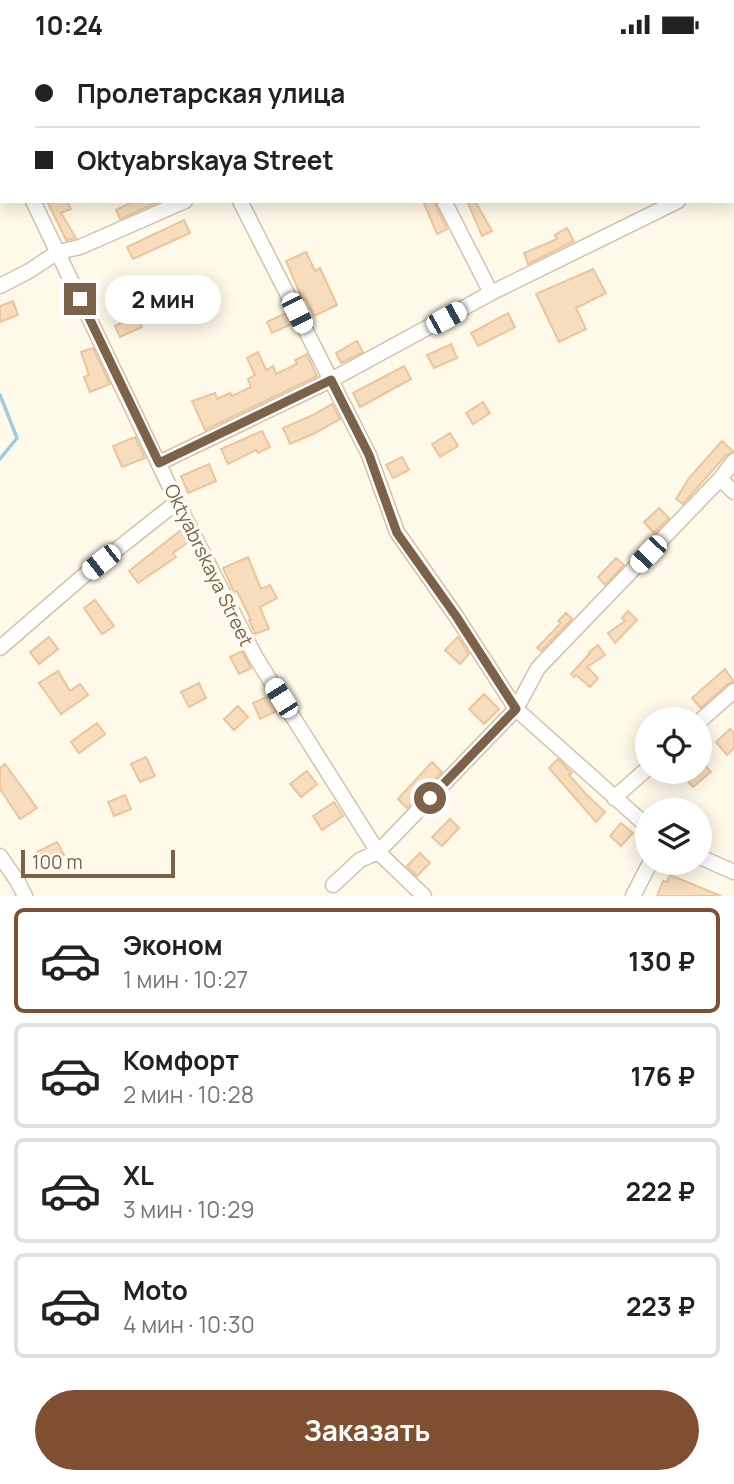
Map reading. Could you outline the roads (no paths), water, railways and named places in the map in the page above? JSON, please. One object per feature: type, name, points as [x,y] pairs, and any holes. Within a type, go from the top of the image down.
[{"type":"street","name":"Oktyabrskaya Street","points":[[34,203],[177,502],[254,656],[281,698]]},
{"type":"street","points":[[0,286],[58,252],[80,247],[180,203]]},
{"type":"street","points":[[241,203],[369,455],[397,533],[456,616],[516,709],[635,816]]},
{"type":"street","points":[[445,203],[491,293]]},
{"type":"street","points":[[159,463],[331,380],[491,293],[674,203]]},
{"type":"street","points":[[333,885],[360,860],[378,852],[516,709],[538,667],[720,479],[734,461]]},
{"type":"street","points":[[720,479],[734,492]]},
{"type":"street","points":[[0,648],[82,577],[177,502]]},
{"type":"street","points":[[712,711],[734,691]]},
{"type":"street","points":[[291,713],[378,852],[424,896]]},
{"type":"street","points":[[614,798],[635,779]]},
{"type":"street","points":[[0,856],[25,896]]},
{"type":"street","points":[[712,862],[734,872]]},
{"type":"street","points":[[633,896],[644,875]]},
{"type":"waterway","points":[[0,395],[17,438],[0,459]]}]
